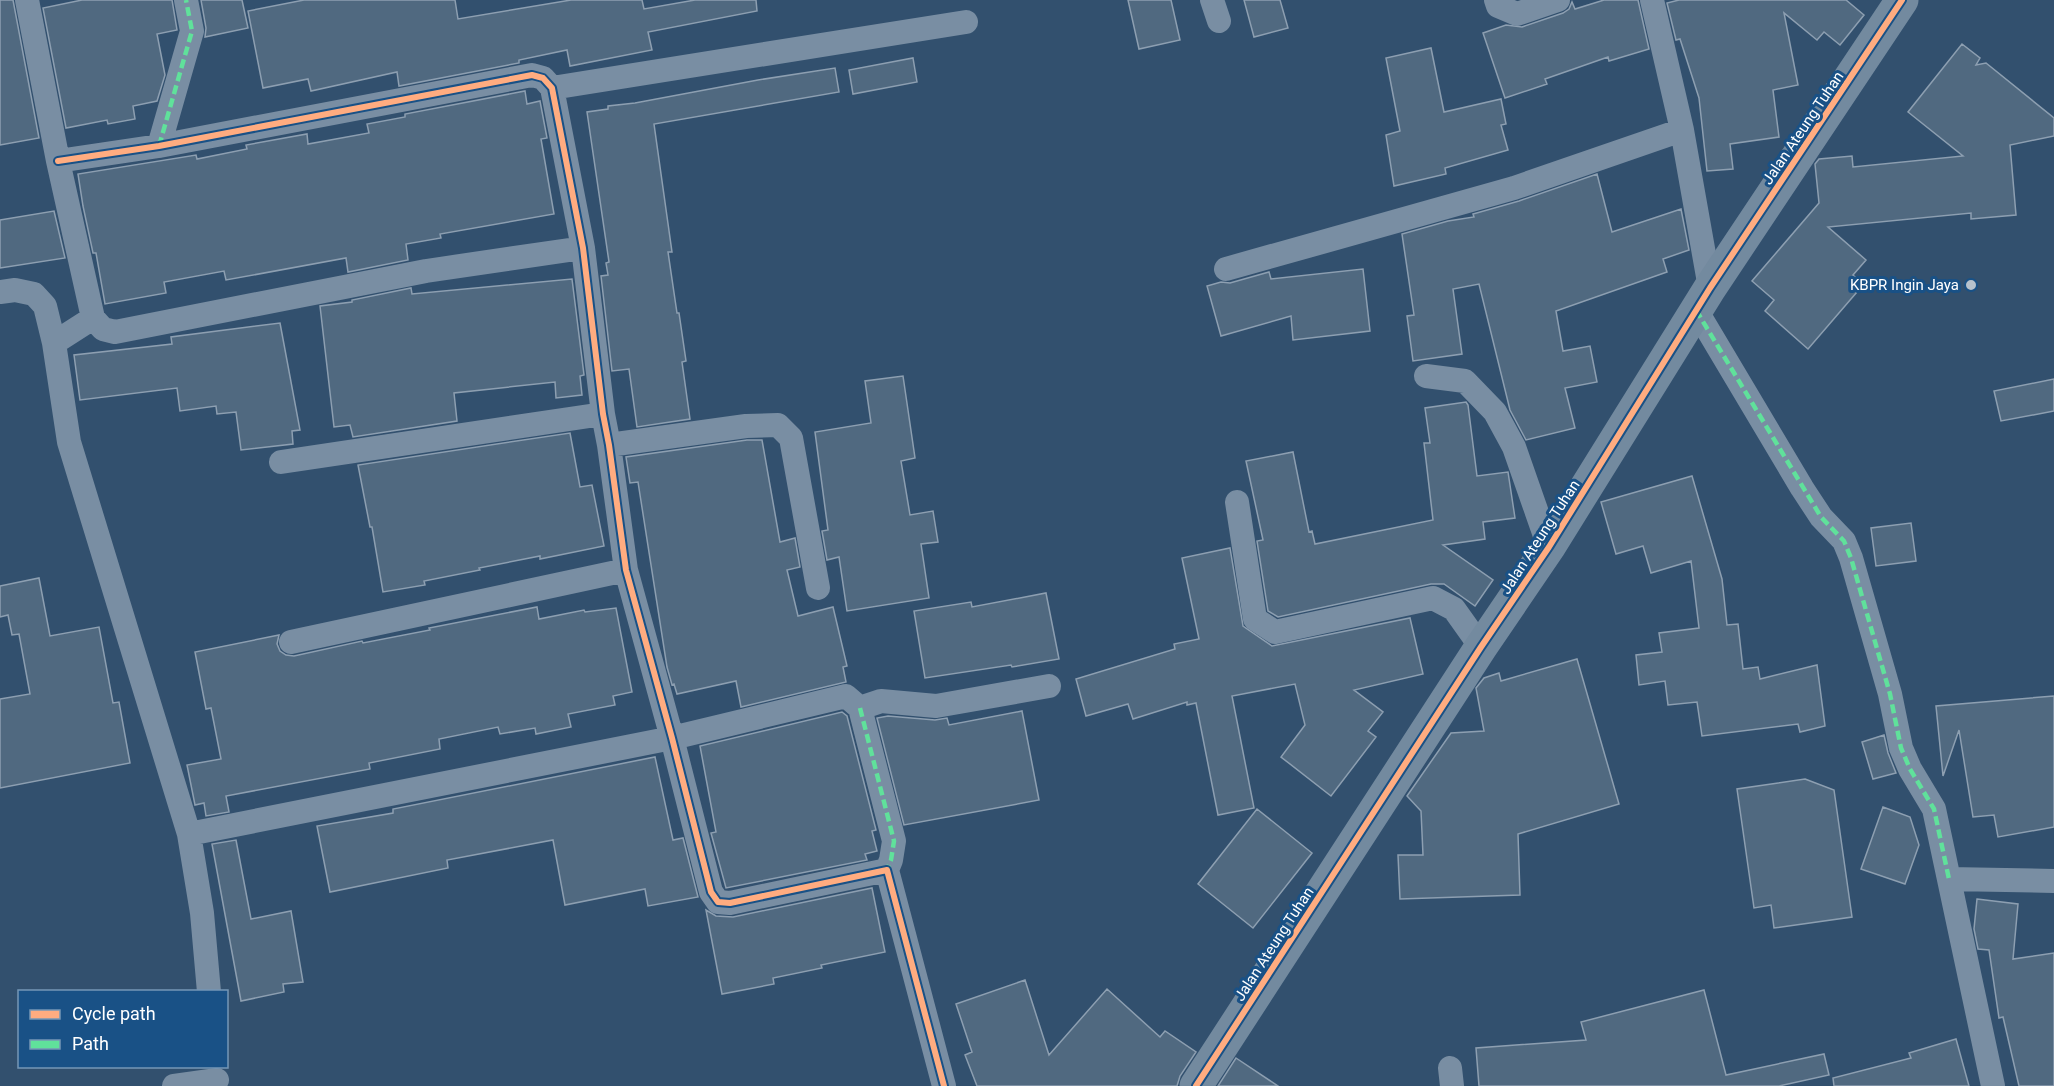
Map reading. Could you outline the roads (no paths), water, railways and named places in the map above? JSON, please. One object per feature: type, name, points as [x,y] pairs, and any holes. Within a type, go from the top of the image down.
[{"type":"street","points":[[27,0],[58,161],[93,318],[103,329],[115,332],[426,271],[583,248]]},
{"type":"street","points":[[159,146],[192,32],[186,0]]},
{"type":"street","points":[[1496,0],[1498,6],[1516,14],[1558,0]]},
{"type":"street","points":[[1652,0],[1682,130],[1703,299],[1821,518],[1844,541],[1851,558],[1890,694],[1900,748],[1910,769],[1935,808],[1993,1086]]},
{"type":"street","name":"Jalan Ateung Tuhan","points":[[1196,1086],[1481,647],[1549,547],[1703,299],[1902,0]]},
{"type":"street","points":[[552,88],[966,22]]},
{"type":"street","points":[[58,161],[159,146],[532,75],[543,78],[552,88],[583,248],[603,414],[626,570],[711,892],[718,902],[730,903],[887,870]]},
{"type":"street","points":[[1226,270],[1514,188],[1682,130]]},
{"type":"street","points":[[0,292],[15,290],[34,294],[45,306],[54,343],[69,442],[189,834],[202,913],[209,990]]},
{"type":"street","points":[[54,343],[93,318]]},
{"type":"street","points":[[1426,376],[1465,381],[1495,412],[1514,447],[1549,547]]},
{"type":"street","points":[[281,462],[603,414]]},
{"type":"street","points":[[609,445],[746,426],[778,425],[791,438],[819,588]]},
{"type":"street","points":[[1236,502],[1255,618],[1275,632],[1433,598],[1454,609],[1481,647]]},
{"type":"street","points":[[291,642],[626,570]]},
{"type":"street","points":[[860,708],[881,701],[936,706],[1049,686]]},
{"type":"street","points":[[189,834],[672,738],[846,696],[860,708],[894,841],[887,870],[944,1086]]},
{"type":"street","points":[[1949,879],[2054,881]]},
{"type":"street","points":[[174,1086],[217,1077]]},
{"type":"place","name":"KBPR Ingin Jaya","points":[[1971,285]]}]
